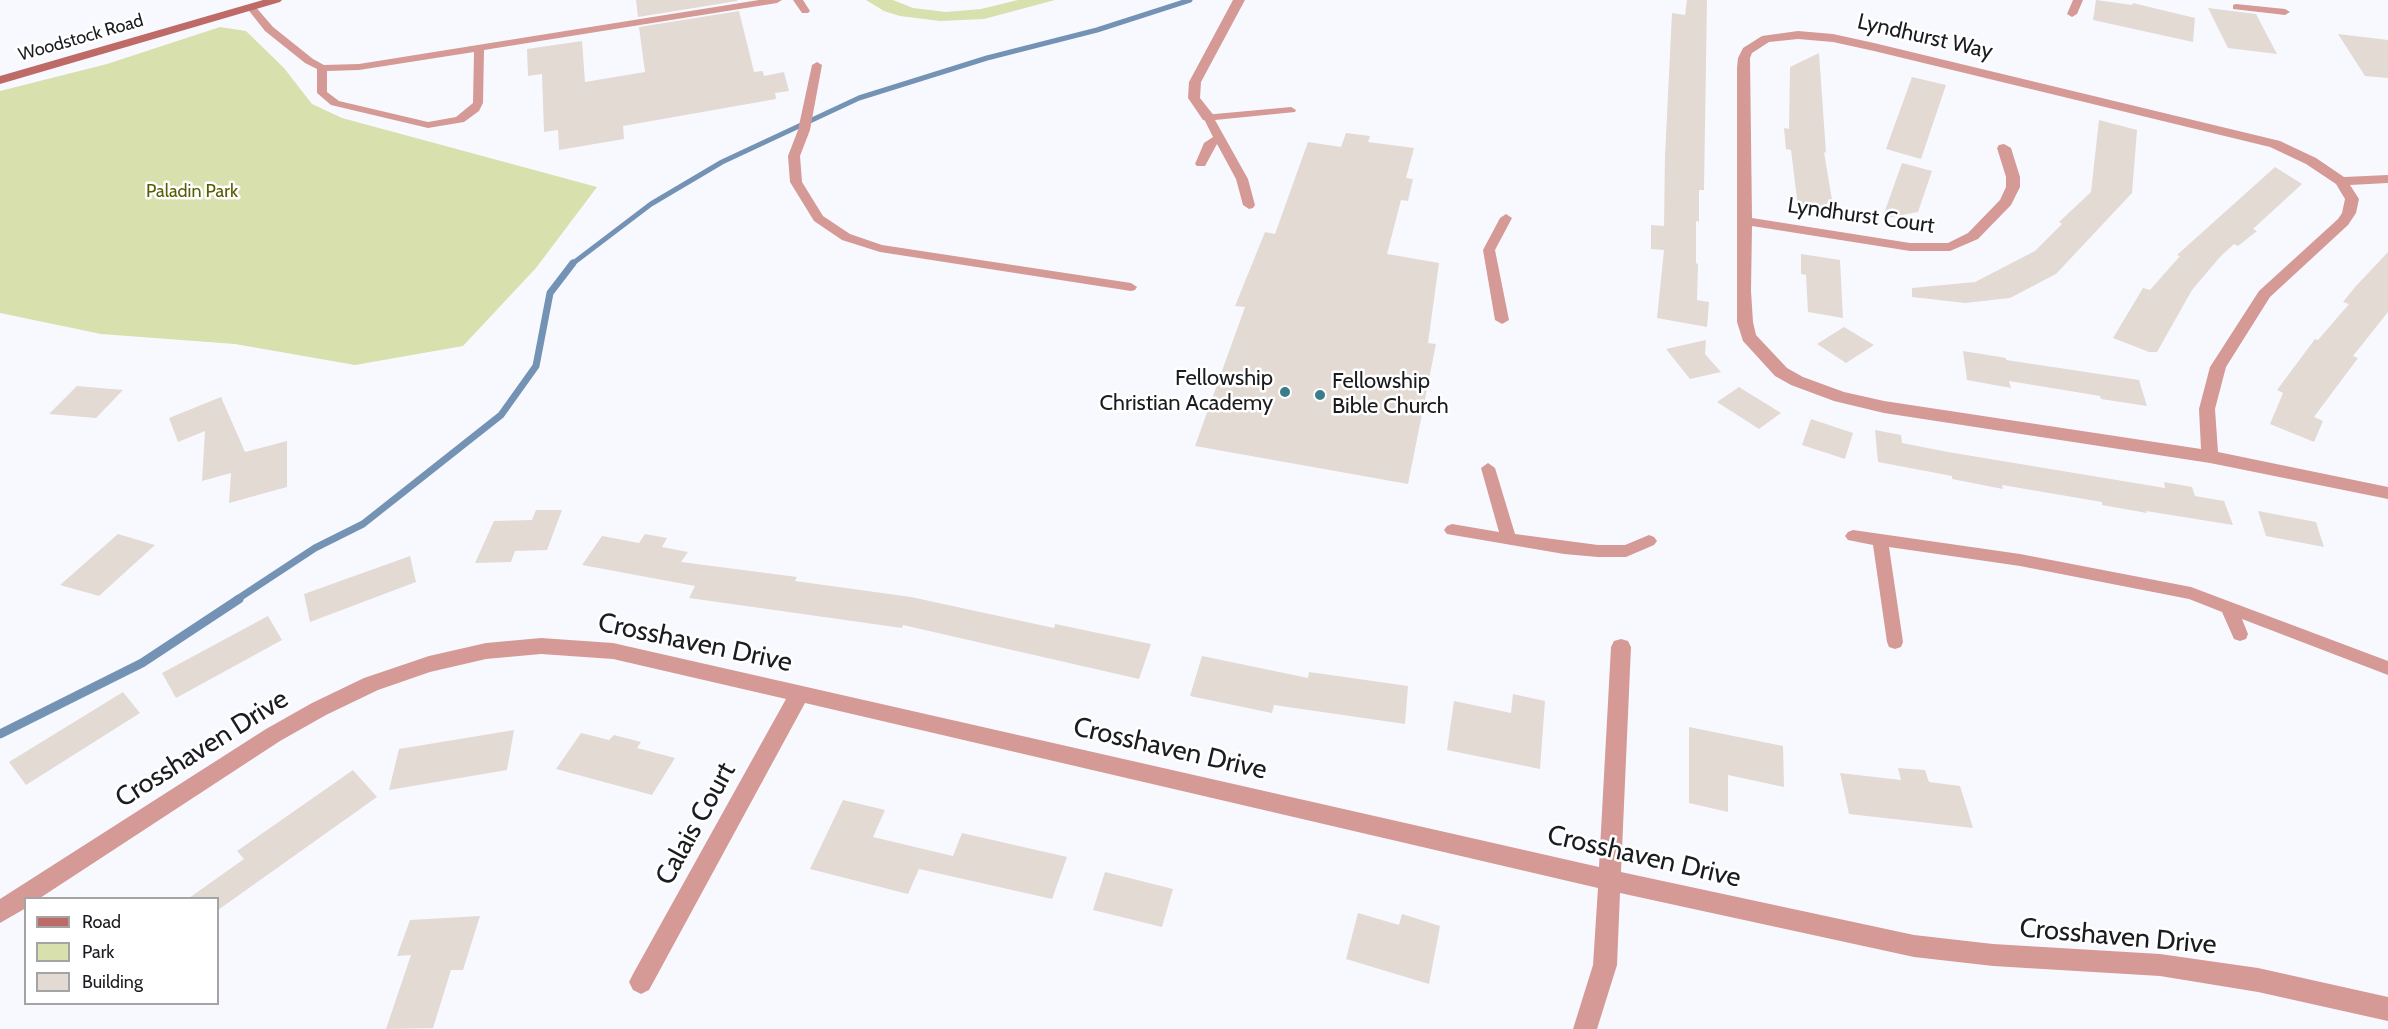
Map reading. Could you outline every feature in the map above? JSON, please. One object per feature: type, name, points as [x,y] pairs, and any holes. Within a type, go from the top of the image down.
[{"type":"street","name":"Woodstock Road","points":[[0,80],[249,4],[276,0]]},
{"type":"street","points":[[1208,117],[1194,98],[1195,82],[1239,0]]},
{"type":"street","name":"Lyndhurst Way","points":[[2341,182],[2311,161],[2275,144],[1874,47],[1814,36],[1783,36],[1755,44],[1744,58],[1743,291],[1749,337],[1780,372],[1840,397],[1884,407],[2210,457],[2388,494]]},
{"type":"street","name":"Lyndhurst Court","points":[[1745,221],[1910,247],[1950,247],[1973,236],[2006,202],[2013,187],[2013,177],[2004,148]]},
{"type":"street","points":[[2210,457],[2207,409],[2218,367],[2264,294],[2343,222],[2349,213],[2352,199],[2341,182],[2388,179]]},
{"type":"street","name":"Crosshaven Drive","points":[[0,912],[310,714],[371,684],[429,664],[486,651],[542,646],[613,651],[1610,880],[1914,946],[1993,955],[2160,965],[2258,980],[2388,1009]]},
{"type":"street","points":[[1586,1029],[1605,965],[1621,647]]},
{"type":"street","name":"Calais Court","points":[[641,982],[801,693]]},
{"type":"lane","points":[[249,4],[269,28],[309,61],[322,68],[359,67],[777,0]]},
{"type":"lane","points":[[798,0],[805,11]]},
{"type":"lane","points":[[2072,14],[2078,0]]},
{"type":"lane","points":[[2236,7],[2285,12]]},
{"type":"lane","points":[[322,68],[322,93],[335,103],[428,125],[441,124],[460,120],[476,109],[478,103],[478,47]]},
{"type":"lane","points":[[817,65],[804,130],[794,156],[796,182],[818,218],[846,237],[880,248],[1131,287]]},
{"type":"lane","points":[[1249,205],[1242,179],[1208,117],[1291,110]]},
{"type":"lane","points":[[1202,164],[1210,143],[1220,138]]},
{"type":"lane","points":[[1502,320],[1489,250],[1506,218]]},
{"type":"lane","points":[[1488,468],[1509,539]]},
{"type":"lane","points":[[1452,530],[1564,549],[1598,551],[1626,551],[1649,541]]},
{"type":"lane","points":[[1853,537],[2031,562],[2191,593],[2388,668]]},
{"type":"lane","points":[[1880,540],[1887,575],[1895,642]]},
{"type":"lane","points":[[2228,606],[2240,634]]},
{"type":"green space","points":[[866,0],[893,0],[913,8],[946,12],[981,9],[1018,0],[1055,0],[984,19],[940,21],[900,16],[884,11]]},
{"type":"green space","name":"Paladin Park","points":[[220,27],[246,31],[284,68],[312,104],[342,118],[597,187],[536,268],[463,346],[355,365],[235,344],[101,334],[0,313],[0,91],[107,64]]},
{"type":"building","points":[[636,0],[737,0],[737,1],[638,17]]},
{"type":"building","points":[[1687,0],[1707,0],[1704,190],[1699,190],[1696,263],[1698,264],[1697,300],[1709,302],[1707,327],[1657,318],[1664,250],[1651,249],[1651,225],[1664,226],[1672,13],[1685,15]]},
{"type":"building","points":[[2096,0],[2132,5],[2133,3],[2195,18],[2193,42],[2093,20]]},
{"type":"building","points":[[2208,8],[2256,14],[2277,54],[2228,48]]},
{"type":"building","points":[[739,11],[754,72],[763,71],[764,76],[784,72],[789,91],[775,93],[776,99],[623,126],[624,139],[559,150],[558,130],[544,132],[542,74],[528,76],[527,49],[582,41],[585,82],[645,72],[639,27]]},
{"type":"building","points":[[2338,34],[2388,40],[2388,78],[2365,76]]},
{"type":"building","points":[[1819,53],[1826,153],[1824,152],[1834,212],[1798,207],[1791,150],[1786,149],[1784,128],[1789,129],[1790,67]]},
{"type":"building","points":[[1912,77],[1946,85],[1921,159],[1886,149]]},
{"type":"building","points":[[2099,120],[2137,130],[2132,193],[2056,274],[2010,298],[1965,303],[1912,297],[1912,288],[1975,282],[2035,251],[2062,224],[2059,222],[2091,192]]},
{"type":"building","points":[[1346,133],[1370,136],[1368,142],[1414,148],[1406,178],[1413,179],[1408,201],[1401,200],[1387,254],[1439,263],[1428,343],[1436,344],[1408,484],[1195,446],[1245,307],[1235,306],[1265,232],[1275,234],[1308,142],[1341,147]]},
{"type":"building","points":[[1902,163],[1932,171],[1918,212],[1882,219]]},
{"type":"building","points":[[2275,167],[2302,184],[2253,229],[2257,231],[2238,246],[2234,244],[2220,257],[2192,290],[2157,352],[2149,352],[2113,338],[2143,288],[2150,290],[2180,256],[2177,255]]},
{"type":"building","points":[[2388,252],[2388,312],[2353,356],[2358,358],[2314,417],[2323,421],[2314,442],[2270,424],[2283,393],[2277,390],[2315,339],[2318,340],[2349,304],[2343,302],[2355,287]]},
{"type":"building","points":[[1801,254],[1840,260],[1843,318],[1808,312],[1806,275],[1801,274]]},
{"type":"building","points":[[1844,327],[1874,345],[1846,363],[1817,344]]},
{"type":"building","points":[[1706,340],[1705,354],[1721,372],[1690,379],[1666,349]]},
{"type":"building","points":[[1963,351],[2006,358],[2006,360],[2139,380],[2147,406],[2009,381],[2011,388],[1967,380]]},
{"type":"building","points":[[77,386],[123,390],[96,418],[49,414]]},
{"type":"building","points":[[1739,387],[1781,413],[1759,429],[1717,402]]},
{"type":"building","points":[[221,397],[245,452],[287,441],[287,487],[229,503],[231,473],[202,481],[205,431],[178,442],[169,418]]},
{"type":"building","points":[[1811,419],[1853,433],[1845,459],[1802,445]]},
{"type":"building","points":[[1875,430],[1901,435],[1902,443],[1948,452],[2165,488],[2164,482],[2192,487],[2195,496],[2224,501],[2233,525],[2146,511],[2147,513],[2102,505],[2102,502],[2002,485],[2003,489],[1952,479],[1952,476],[1878,462]]},
{"type":"building","points":[[536,510],[562,510],[547,550],[515,551],[511,562],[475,563],[494,521],[532,520]]},
{"type":"building","points":[[2258,511],[2316,522],[2324,547],[2266,536]]},
{"type":"building","points":[[118,534],[155,545],[99,596],[60,585]]},
{"type":"building","points":[[645,534],[667,538],[662,547],[688,552],[681,562],[797,577],[795,581],[911,597],[1054,628],[1055,624],[1151,644],[1139,679],[903,625],[902,628],[689,598],[695,586],[582,565],[602,536],[639,543]]},
{"type":"building","points":[[410,556],[416,582],[310,622],[304,594]]},
{"type":"building","points":[[268,616],[282,640],[176,698],[162,673]]},
{"type":"building","points":[[1202,656],[1308,678],[1309,672],[1408,686],[1405,724],[1274,705],[1272,713],[1190,696]]},
{"type":"building","points":[[123,692],[140,713],[26,785],[9,762]]},
{"type":"building","points":[[1513,694],[1545,701],[1540,769],[1447,750],[1454,701],[1511,713]]},
{"type":"building","points":[[1689,727],[1783,746],[1784,787],[1728,775],[1728,812],[1689,803]]},
{"type":"building","points":[[514,730],[507,770],[389,790],[399,749]]},
{"type":"building","points":[[581,733],[609,740],[614,735],[641,742],[637,748],[675,758],[652,795],[556,769]]},
{"type":"building","points":[[1898,768],[1925,770],[1929,782],[1960,786],[1973,828],[1849,814],[1840,773],[1901,780]]},
{"type":"building","points":[[353,770],[377,797],[219,909],[219,897],[190,897],[244,859],[237,851]]},
{"type":"building","points":[[843,800],[885,810],[873,837],[953,856],[962,833],[1067,857],[1052,899],[919,869],[908,894],[810,869]]},
{"type":"building","points":[[1105,872],[1173,889],[1162,927],[1093,910]]},
{"type":"building","points":[[1358,913],[1399,925],[1402,914],[1440,926],[1429,984],[1346,959]]},
{"type":"building","points":[[480,916],[463,970],[451,970],[433,1028],[386,1029],[411,955],[397,956],[410,920]]},
{"type":"waterway","points":[[573,264],[651,204],[722,162],[859,98],[987,58],[1097,30],[1190,0]]},
{"type":"waterway","points":[[236,600],[315,548],[363,524],[501,415],[536,366],[550,293],[573,264]]},
{"type":"waterway","points":[[0,734],[142,663],[239,599]]},
{"type":"place","name":"Fellowship Christian Academy","points":[[1285,392]]},
{"type":"place","name":"Fellowship Bible Church","points":[[1320,395]]}]
